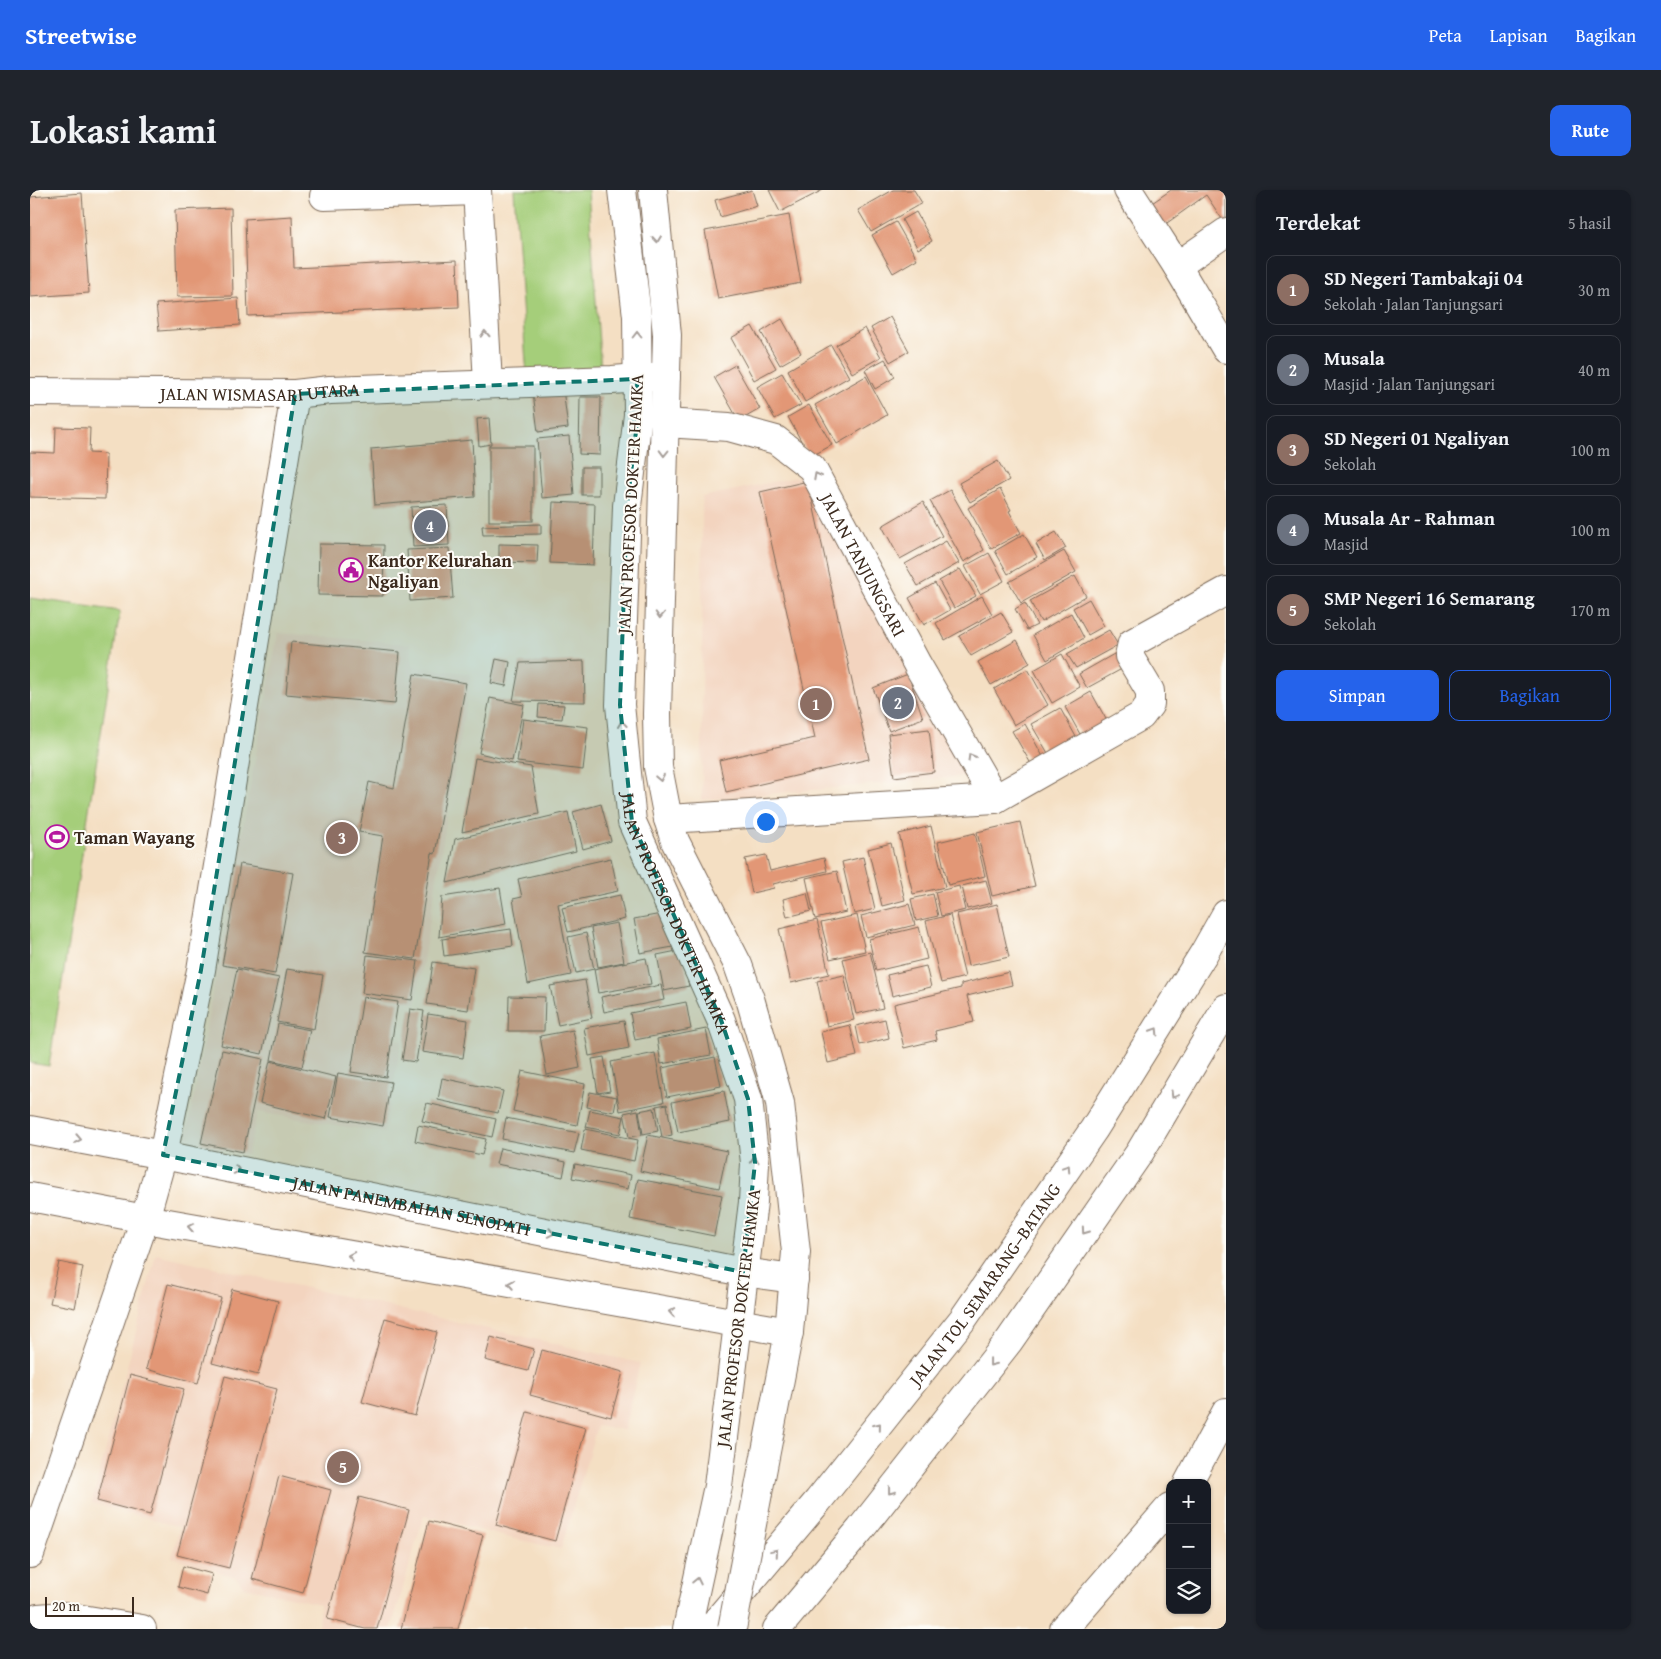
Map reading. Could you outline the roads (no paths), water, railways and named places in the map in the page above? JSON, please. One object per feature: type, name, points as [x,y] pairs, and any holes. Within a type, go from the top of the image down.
[{"type":"main road","name":"JALAN PROFESOR DOKTER HAMKA","points":[[622,190],[637,316],[638,415],[626,506],[620,705],[632,822],[722,1020],[748,1099],[755,1163],[753,1202],[718,1486],[687,1629]]},
{"type":"main road","name":"JALAN PROFESOR DOKTER HAMKA","points":[[652,190],[666,335],[657,714],[658,767],[668,819],[675,841],[738,965],[751,1002],[780,1103],[796,1252],[788,1332],[732,1629]]},
{"type":"main road","points":[[1128,190],[1177,266],[1226,349]]},
{"type":"main road","points":[[324,196],[477,191],[488,383]]},
{"type":"main road","points":[[1177,266],[1226,232]]},
{"type":"main road","name":"JALAN WISMASARI UTARA","points":[[30,392],[295,394],[330,390],[666,376]]},
{"type":"main road","points":[[30,1554],[145,1219],[163,1154],[201,970],[295,394]]},
{"type":"main road","name":"JALAN TANJUNGSARI","points":[[665,423],[729,427],[776,440],[812,468],[917,664],[995,799]]},
{"type":"main road","points":[[668,819],[995,799],[1141,716],[1150,704],[1150,691],[1129,656],[1132,643],[1226,591]]},
{"type":"main road","name":"JALAN TOL SEMARANG–BATANG","points":[[710,1629],[818,1501],[963,1319],[1094,1129],[1204,953],[1226,914]]},
{"type":"main road","points":[[777,1629],[860,1530],[1009,1341],[1140,1152],[1226,1008]]},
{"type":"main road","name":"JALAN PANEMBAHAN SENOPATI","points":[[30,1130],[163,1154],[744,1272],[794,1279]]},
{"type":"main road","points":[[30,1197],[788,1332]]},
{"type":"main road","points":[[1190,1479],[1226,1412]]},
{"type":"main road","points":[[1064,1629],[1166,1512]]},
{"type":"main road","points":[[37,1618],[64,1616],[142,1629]]},
{"type":"place","name":"Musala Ar - Rahman","points":[[430,526]]},
{"type":"place","name":"Kantor Kelurahan Ngaliyan","points":[[351,570]]},
{"type":"place","name":"Musala","points":[[898,703]]},
{"type":"place","name":"SD Negeri Tambakaji 04","points":[[816,704]]},
{"type":"place","name":"Taman Wayang","points":[[57,837]]},
{"type":"place","name":"SD Negeri 01 Ngaliyan","points":[[342,838]]},
{"type":"place","name":"SMP Negeri 16 Semarang","points":[[343,1467]]}]
